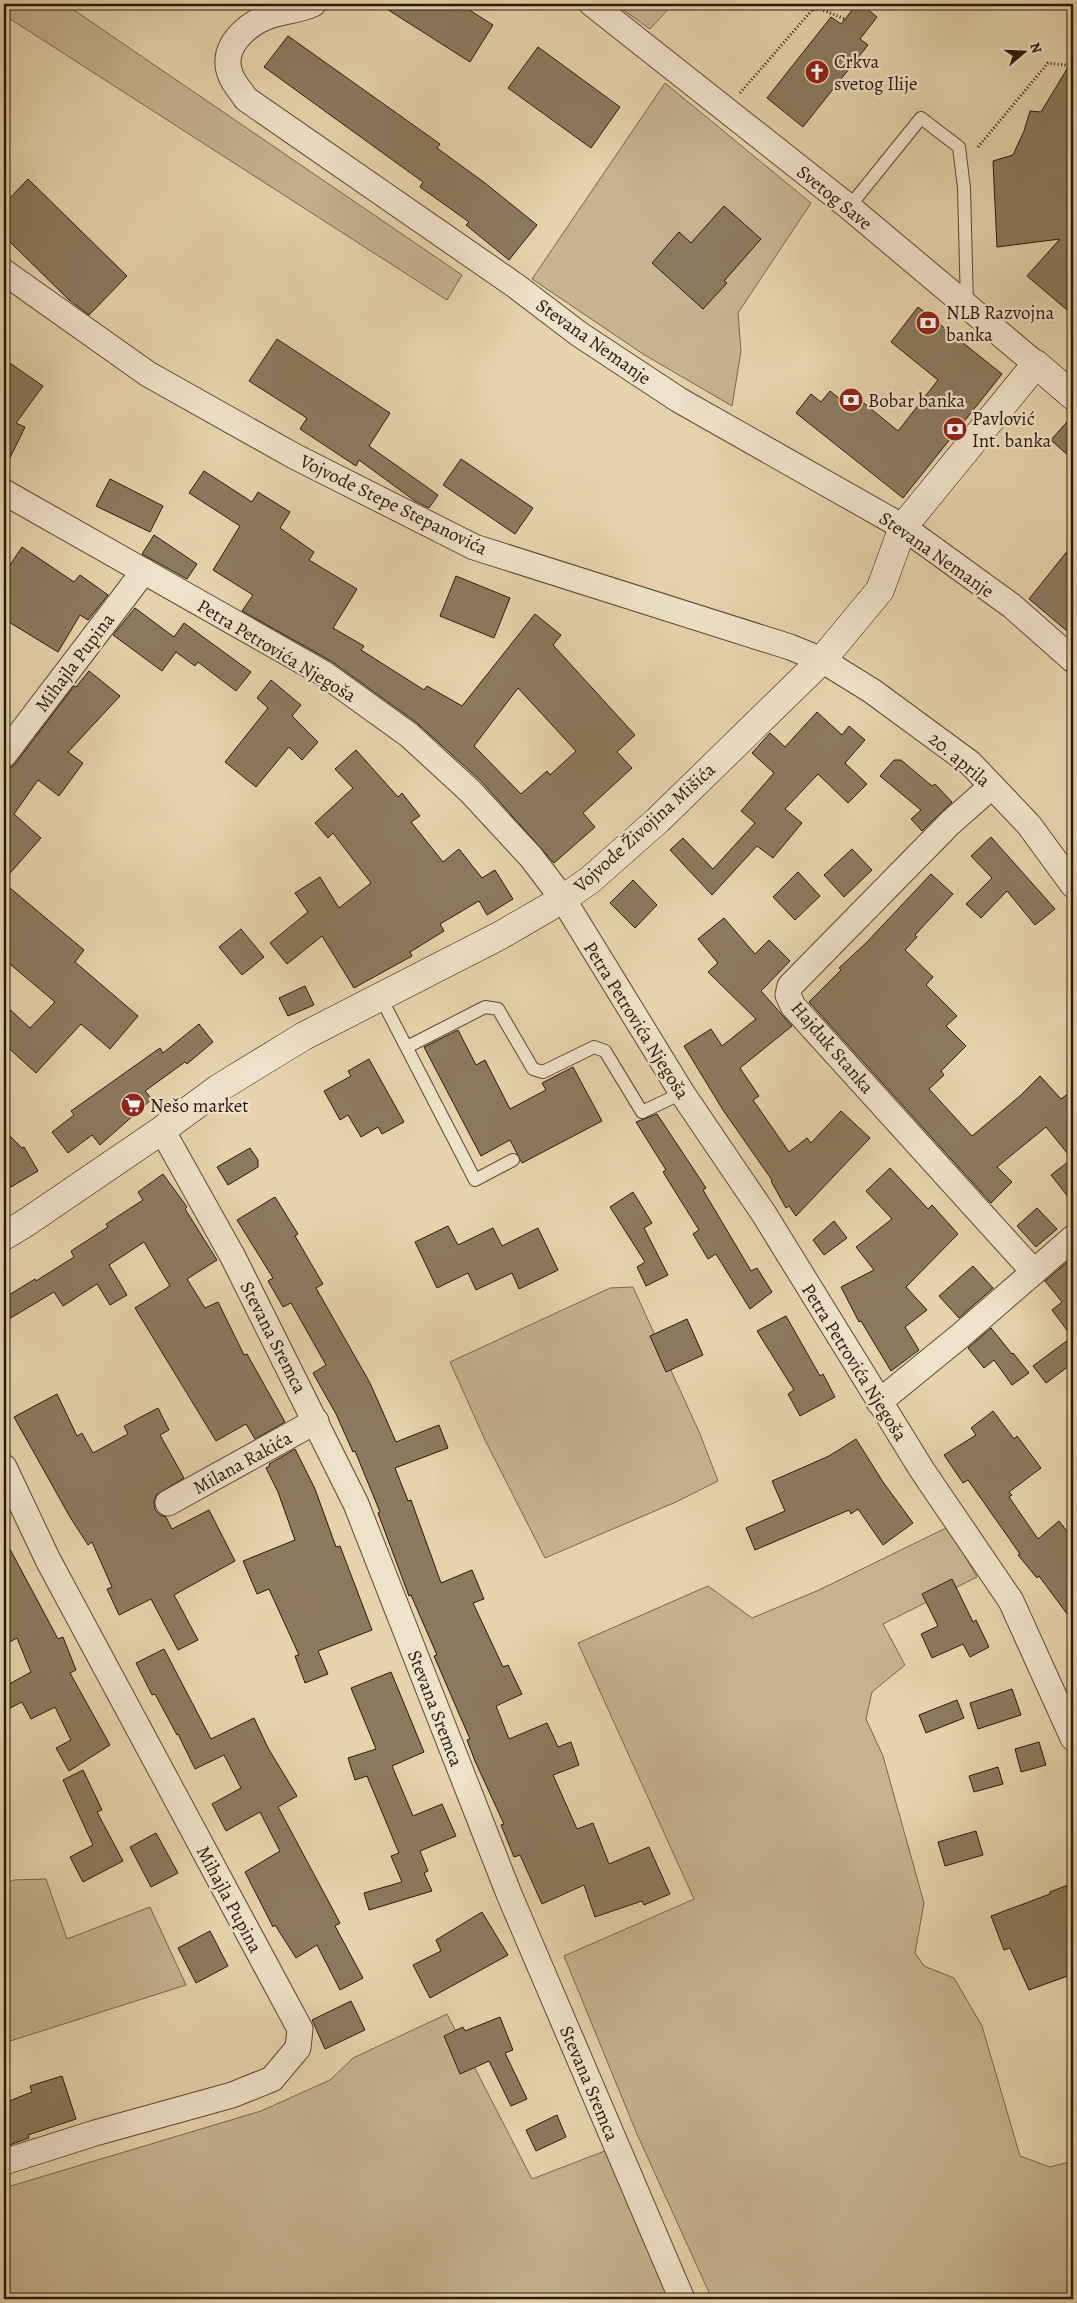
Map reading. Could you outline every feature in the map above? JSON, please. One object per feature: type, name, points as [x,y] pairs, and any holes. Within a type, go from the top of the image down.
[{"type":"street","name":"Stevana Nemanje","points":[[313,4],[259,19],[246,27],[235,40],[228,56],[230,74],[246,99],[516,286],[579,334],[679,400],[903,527],[1012,606],[1073,660]]},
{"type":"street","name":"Svetog Save","points":[[592,4],[849,207],[1073,396]]},
{"type":"street","name":"Vojvode Stepe Stepanovića","points":[[4,272],[148,374],[294,456],[474,546],[790,646],[822,660]]},
{"type":"street","name":"Vojvode Živojina Mišića","points":[[4,1236],[162,1130],[219,1088],[304,1036],[501,935],[563,899],[590,880],[658,820],[822,660],[880,590],[903,527],[1036,364]]},
{"type":"street","name":"Petra Petrovića Njegoša","points":[[4,492],[144,570],[323,674],[409,735],[470,791],[530,857],[563,899],[682,1092],[764,1214],[922,1470],[1011,1602],[1073,1738]]},
{"type":"street","name":"Mihajla Pupina","points":[[4,754],[144,570]]},
{"type":"street","name":"20. aprila","points":[[822,660],[872,691],[970,763],[1029,824],[1073,885]]},
{"type":"street","name":"Hajduk Stanka","points":[[992,786],[950,823],[790,986],[788,995],[793,1006],[1034,1272]]},
{"type":"street","name":"Stevana Sremca","points":[[162,1130],[233,1257],[356,1504],[509,1894],[682,2299]]},
{"type":"street","points":[[879,1402],[960,1336],[1073,1238]]},
{"type":"street","name":"Milana Rakića","points":[[168,1504],[316,1421]]},
{"type":"street","name":"Mihajla Pupina","points":[[4,1467],[48,1560],[300,2029],[298,2048],[272,2080],[232,2095],[95,2133],[4,2162]]},
{"type":"lane","points":[[849,207],[921,118],[959,147],[964,188],[967,306]]},
{"type":"lane","points":[[381,998],[475,1180],[513,1160]]},
{"type":"lane","points":[[407,1046],[486,1007],[498,1009],[533,1069],[543,1072],[594,1047],[605,1050],[642,1112],[682,1092]]},
{"type":"path","points":[[805,4],[812,10],[820,10],[845,19]]},
{"type":"path","points":[[724,110],[812,10]]},
{"type":"path","points":[[961,167],[1048,63],[1073,66]]},
{"type":"shaded area","points":[[4,4],[65,4],[462,275],[447,300],[4,15]]},
{"type":"shaded area","points":[[615,4],[673,4],[650,29]]},
{"type":"shaded area","points":[[665,83],[811,203],[738,313],[741,351],[732,406],[643,354],[532,279]]},
{"type":"shaded area","points":[[633,1287],[700,1434],[718,1481],[676,1502],[545,1558],[485,1440],[450,1362],[610,1288]]},
{"type":"shaded area","points":[[948,1527],[977,1577],[883,1624],[905,1665],[872,1692],[866,1719],[883,1756],[924,1903],[915,1953],[924,1966],[954,1978],[982,2026],[1020,2156],[1050,2167],[1073,2161],[1073,2299],[712,2299],[637,2134],[564,1956],[694,1899],[578,1643],[708,1586],[752,1618],[819,1590]]},
{"type":"shaded area","points":[[46,1879],[67,1939],[150,1907],[186,1985],[4,2043],[4,1884],[14,1880]]},
{"type":"shaded area","points":[[447,2014],[532,2179],[623,2144],[689,2299],[4,2299],[4,2188],[261,2111],[330,2080],[353,2058]]},
{"type":"building","points":[[379,4],[460,4],[493,25],[470,62]]},
{"type":"building","name":"Crkva svetog Ilije","points":[[857,4],[861,4],[877,17],[860,39],[868,45],[803,127],[767,98],[831,17],[841,24]]},
{"type":"building","points":[[288,36],[440,144],[437,148],[485,183],[537,225],[509,260],[466,225],[469,222],[420,187],[423,182],[264,67]]},
{"type":"building","points":[[538,47],[620,107],[591,148],[508,88]]},
{"type":"building","points":[[1073,59],[1073,315],[1027,276],[1060,239],[997,247],[993,161],[1013,155],[1024,131],[1030,111],[1041,112]]},
{"type":"building","points":[[28,179],[127,276],[89,315],[69,300],[4,236],[4,204]]},
{"type":"building","points":[[724,206],[761,239],[724,281],[727,283],[703,309],[652,263],[679,232],[691,243]]},
{"type":"building","points":[[918,307],[1002,374],[903,498],[796,413],[811,394],[821,402],[830,391],[840,399],[848,390],[898,431],[938,380],[891,342]]},
{"type":"building","points":[[277,339],[390,413],[369,446],[438,495],[429,508],[415,501],[359,460],[356,466],[300,429],[307,418],[249,381]]},
{"type":"building","points":[[4,359],[43,386],[16,423],[25,427],[4,470]]},
{"type":"building","points":[[1073,415],[1073,460],[1051,440]]},
{"type":"building","points":[[461,459],[533,508],[515,534],[443,485]]},
{"type":"building","points":[[204,471],[252,502],[258,492],[290,512],[280,528],[314,552],[309,560],[357,589],[333,628],[364,646],[361,650],[424,690],[427,686],[462,706],[535,614],[561,635],[553,645],[635,735],[617,752],[632,768],[583,813],[595,827],[554,863],[481,781],[417,723],[331,661],[242,611],[253,595],[213,570],[240,526],[189,493]],"holes":[[[518,688],[576,751],[550,775],[547,771],[521,794],[474,746]]]},
{"type":"building","points":[[110,479],[163,506],[150,532],[96,506]]},
{"type":"building","points":[[154,535],[197,564],[187,579],[142,554]]},
{"type":"building","points":[[1073,544],[1073,636],[1029,599]]},
{"type":"building","points":[[22,547],[74,582],[80,575],[108,595],[88,620],[80,615],[58,652],[4,619],[4,574]]},
{"type":"building","points":[[456,576],[510,598],[494,638],[440,616]]},
{"type":"building","points":[[135,608],[174,637],[184,623],[251,672],[236,691],[198,662],[195,666],[176,652],[162,671],[113,635]]},
{"type":"building","points":[[89,671],[120,696],[68,752],[83,763],[59,796],[38,780],[14,814],[41,838],[4,880],[4,769],[10,768],[15,764],[74,686],[76,687]]},
{"type":"building","points":[[271,680],[301,705],[292,716],[318,742],[302,760],[289,747],[256,787],[225,762],[268,708],[257,698]]},
{"type":"building","points":[[817,712],[842,735],[849,726],[865,740],[845,763],[867,784],[848,803],[818,774],[785,809],[802,823],[773,858],[757,846],[712,895],[670,850],[683,838],[713,869],[755,823],[741,811],[774,773],[752,753],[770,733],[785,747]]},
{"type":"building","points":[[356,750],[398,797],[402,793],[420,816],[411,822],[443,862],[459,849],[482,878],[495,870],[513,899],[487,915],[479,901],[440,924],[444,931],[410,952],[412,956],[354,988],[322,936],[287,964],[270,943],[308,912],[295,893],[320,877],[339,908],[371,883],[333,833],[328,838],[315,823],[353,788],[335,769]]},
{"type":"building","points":[[894,760],[901,760],[932,786],[935,784],[952,802],[922,831],[911,819],[921,810],[880,776]]},
{"type":"building","points":[[991,837],[1055,909],[1035,925],[1007,891],[981,918],[966,904],[992,878],[971,856]]},
{"type":"building","points":[[852,849],[872,870],[844,897],[824,875]]},
{"type":"building","points":[[798,872],[820,896],[795,920],[773,897]]},
{"type":"building","points":[[931,874],[953,894],[915,935],[917,937],[905,950],[933,977],[926,985],[957,1016],[946,1026],[966,1046],[941,1071],[944,1075],[929,1089],[972,1136],[1020,1096],[1040,1076],[1061,1099],[1073,1090],[1073,1203],[1051,1175],[1072,1159],[1046,1127],[997,1167],[1012,1182],[991,1203],[809,1002],[841,970],[839,968],[866,943]]},
{"type":"building","points":[[633,880],[657,905],[635,928],[610,903]]},
{"type":"building","points":[[4,883],[84,950],[75,962],[138,1016],[110,1049],[81,1024],[36,1073],[4,1044],[4,1004],[30,1028],[55,1002],[4,959]]},
{"type":"building","points":[[724,918],[755,954],[769,940],[790,961],[761,991],[792,1026],[740,1068],[759,1096],[753,1100],[789,1152],[807,1138],[811,1143],[841,1111],[870,1138],[796,1216],[789,1206],[786,1208],[772,1180],[723,1110],[684,1046],[711,1029],[722,1046],[756,1019],[708,972],[718,963],[698,939]]},
{"type":"building","points":[[241,929],[264,957],[242,975],[219,947]]},
{"type":"building","points":[[305,986],[314,1005],[288,1016],[279,998]]},
{"type":"building","points":[[199,1024],[213,1042],[187,1064],[185,1062],[145,1091],[152,1099],[100,1145],[92,1135],[68,1153],[52,1132],[74,1115],[71,1111],[160,1048],[163,1053]]},
{"type":"building","points":[[458,1030],[476,1065],[485,1060],[510,1109],[546,1090],[542,1083],[573,1067],[602,1121],[522,1163],[510,1140],[481,1156],[424,1047]]},
{"type":"building","points":[[369,1059],[404,1122],[382,1134],[378,1127],[361,1137],[348,1115],[340,1120],[324,1091],[351,1076],[348,1071]]},
{"type":"building","points":[[657,1114],[706,1188],[703,1190],[751,1271],[757,1268],[772,1292],[750,1309],[716,1254],[708,1259],[693,1234],[699,1230],[663,1172],[666,1170],[636,1122]]},
{"type":"building","points":[[4,1130],[22,1148],[24,1147],[38,1171],[11,1187],[4,1175]]},
{"type":"building","points":[[250,1148],[258,1160],[258,1167],[228,1185],[217,1167]]},
{"type":"building","points":[[890,1168],[928,1209],[932,1205],[958,1234],[906,1287],[927,1310],[905,1327],[919,1350],[891,1371],[861,1321],[859,1322],[841,1287],[874,1270],[856,1247],[892,1219],[866,1191]]},
{"type":"building","points":[[163,1174],[187,1207],[185,1209],[217,1260],[187,1279],[205,1308],[218,1302],[244,1355],[247,1354],[285,1422],[255,1439],[246,1424],[216,1441],[135,1308],[170,1286],[144,1242],[109,1265],[127,1295],[110,1305],[97,1284],[63,1306],[54,1292],[4,1322],[4,1298],[35,1279],[36,1281],[74,1257],[71,1251],[108,1227],[106,1224],[143,1200],[138,1192]]},
{"type":"building","points":[[633,1192],[652,1223],[644,1228],[668,1275],[646,1286],[637,1267],[645,1262],[610,1207]]},
{"type":"building","points":[[275,1197],[298,1234],[295,1236],[323,1284],[316,1288],[370,1383],[396,1442],[439,1425],[448,1448],[395,1468],[408,1501],[411,1500],[441,1583],[472,1570],[484,1599],[473,1603],[503,1667],[508,1665],[522,1694],[496,1706],[509,1739],[547,1723],[558,1747],[571,1742],[579,1765],[553,1775],[577,1829],[593,1823],[609,1864],[649,1847],[670,1894],[644,1905],[642,1901],[595,1917],[584,1885],[542,1904],[520,1855],[514,1857],[501,1825],[504,1824],[475,1761],[467,1740],[470,1739],[434,1656],[437,1655],[411,1595],[409,1596],[378,1513],[380,1512],[355,1451],[353,1452],[336,1414],[313,1373],[326,1365],[291,1303],[283,1307],[268,1281],[273,1278],[237,1220]]},
{"type":"building","points":[[1037,1208],[1057,1229],[1036,1247],[1017,1226]]},
{"type":"building","points":[[834,1221],[847,1238],[824,1255],[813,1240]]},
{"type":"building","points":[[448,1226],[458,1245],[493,1228],[502,1246],[538,1228],[558,1270],[519,1289],[512,1273],[476,1290],[468,1273],[437,1288],[415,1242]]},
{"type":"building","points":[[1073,1257],[1073,1363],[1046,1383],[1033,1366],[1072,1337],[1052,1310],[1062,1302],[1045,1281]]},
{"type":"building","points":[[973,1266],[993,1288],[959,1318],[939,1296]]},
{"type":"building","points":[[786,1316],[820,1376],[823,1374],[835,1397],[800,1416],[788,1394],[794,1390],[757,1331]]},
{"type":"building","points":[[687,1319],[703,1355],[666,1372],[650,1336]]},
{"type":"building","points":[[991,1328],[1029,1373],[1012,1385],[994,1360],[984,1368],[968,1348]]},
{"type":"building","points":[[57,1394],[77,1436],[82,1433],[93,1453],[128,1434],[124,1426],[158,1408],[169,1430],[160,1435],[184,1478],[156,1495],[154,1502],[155,1510],[160,1515],[166,1517],[172,1529],[209,1510],[235,1561],[174,1595],[198,1640],[178,1650],[151,1599],[119,1615],[107,1589],[112,1587],[92,1542],[88,1545],[70,1517],[14,1417]]},
{"type":"building","points":[[993,1411],[1014,1439],[1017,1436],[1041,1468],[1009,1492],[1012,1495],[1009,1497],[1038,1539],[1059,1521],[1073,1539],[1073,1622],[1039,1576],[1037,1578],[1018,1555],[1020,1554],[968,1480],[963,1483],[944,1455],[976,1435],[971,1428]]},
{"type":"building","points":[[856,1439],[883,1482],[913,1523],[883,1545],[858,1509],[851,1514],[849,1510],[755,1550],[746,1528],[785,1511],[772,1481],[829,1456]]},
{"type":"building","points":[[295,1449],[315,1489],[336,1547],[340,1546],[372,1630],[318,1651],[328,1674],[305,1683],[295,1656],[299,1655],[269,1589],[257,1594],[243,1561],[295,1540],[278,1492],[266,1468],[270,1466],[269,1464]]},
{"type":"building","points":[[4,1538],[58,1639],[63,1637],[76,1670],[70,1673],[110,1745],[69,1771],[56,1748],[71,1740],[55,1707],[31,1719],[22,1702],[10,1708],[4,1697],[4,1687],[31,1672],[17,1638],[4,1645]]},
{"type":"building","points":[[952,1579],[973,1622],[976,1620],[989,1647],[970,1657],[963,1644],[932,1658],[921,1634],[938,1626],[922,1594]]},
{"type":"building","points":[[164,1649],[211,1739],[254,1718],[268,1748],[297,1796],[278,1807],[340,1923],[335,1926],[363,1978],[340,1990],[317,1945],[296,1958],[275,1925],[273,1927],[245,1872],[280,1851],[260,1812],[226,1831],[212,1804],[241,1788],[224,1755],[195,1769],[178,1734],[155,1694],[152,1695],[136,1663]]},
{"type":"building","points":[[391,1672],[424,1752],[392,1766],[413,1816],[442,1804],[456,1836],[420,1851],[428,1871],[424,1873],[432,1891],[369,1910],[364,1893],[402,1882],[391,1856],[399,1853],[367,1776],[355,1780],[348,1758],[376,1749],[351,1688]]},
{"type":"building","points":[[1012,1689],[1021,1715],[978,1729],[970,1703]]},
{"type":"building","points":[[957,1700],[964,1718],[926,1733],[919,1715]]},
{"type":"building","points":[[1039,1742],[1046,1765],[1021,1772],[1015,1749]]},
{"type":"building","points":[[998,1767],[1003,1784],[974,1792],[969,1776]]},
{"type":"building","points":[[83,1770],[102,1810],[97,1812],[123,1861],[83,1882],[70,1857],[93,1845],[63,1780]]},
{"type":"building","points":[[976,1831],[983,1855],[945,1866],[938,1842]]},
{"type":"building","points":[[156,1833],[178,1873],[151,1887],[130,1847]]},
{"type":"building","points":[[1073,1883],[1073,1974],[1029,1990],[1010,1948],[1004,1950],[991,1916],[1050,1894],[1050,1892]]},
{"type":"building","points":[[482,1912],[508,1955],[430,1998],[413,1965],[441,1951],[436,1940]]},
{"type":"building","points":[[210,1931],[228,1966],[196,1983],[178,1948]]},
{"type":"building","points":[[351,2001],[365,2030],[325,2049],[312,2020]]},
{"type":"building","points":[[500,2017],[513,2050],[505,2053],[527,2099],[511,2106],[489,2061],[460,2074],[444,2036],[463,2027],[465,2031]]},
{"type":"building","points":[[62,2076],[76,2119],[28,2135],[29,2138],[4,2147],[4,2103],[32,2092],[30,2086]]},
{"type":"building","points":[[557,2115],[566,2137],[536,2151],[526,2130]]},
{"type":"place","name":"Crkva svetog Ilije","points":[[817,72]]},
{"type":"place","name":"NLB Razvojna banka","points":[[928,323]]},
{"type":"place","name":"Bobar banka","points":[[851,400]]},
{"type":"place","name":"Pavlović Int. banka","points":[[955,429]]},
{"type":"place","name":"Nešo market","points":[[133,1105]]}]
